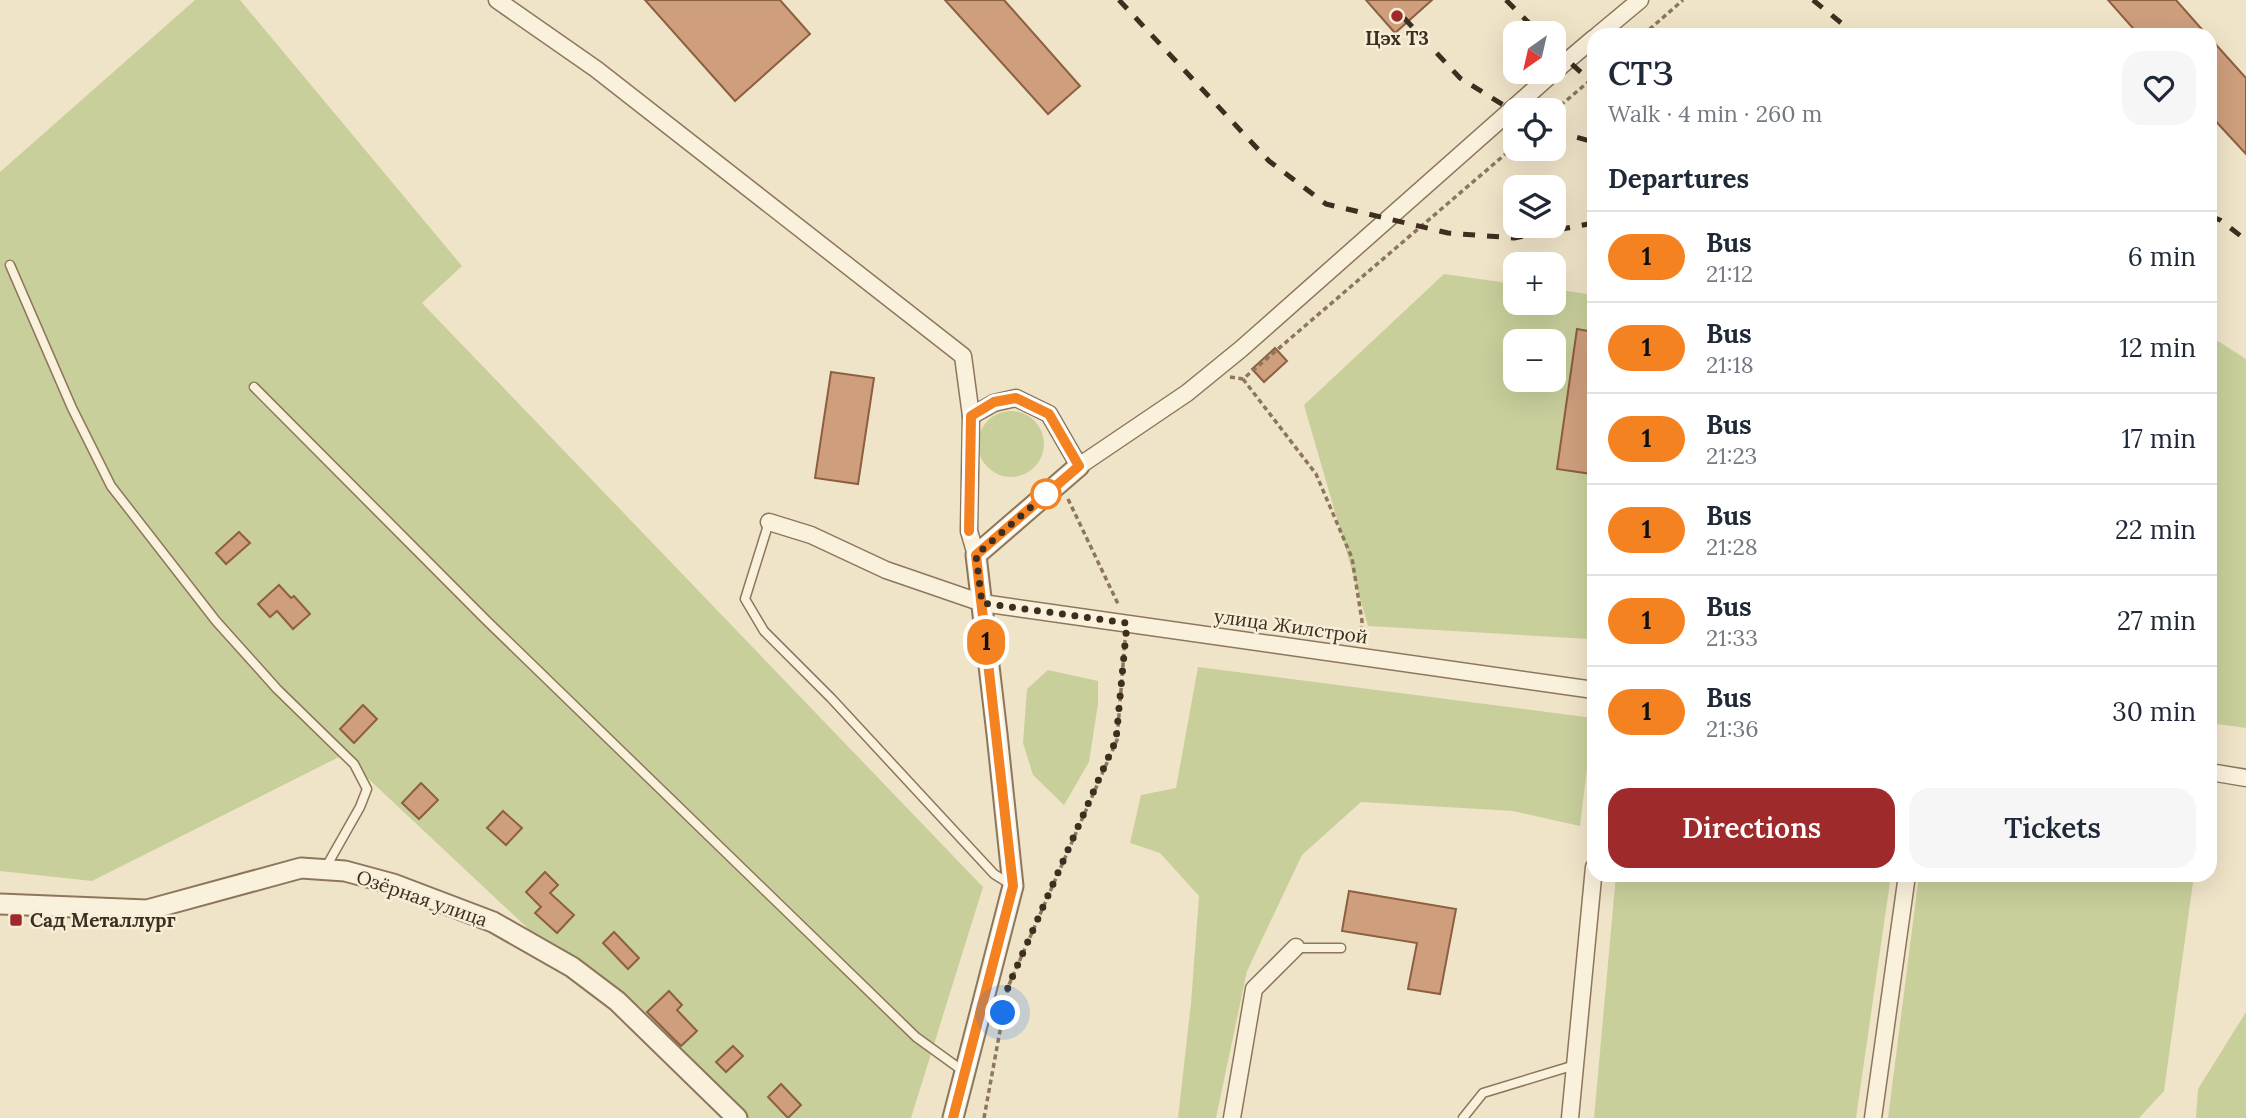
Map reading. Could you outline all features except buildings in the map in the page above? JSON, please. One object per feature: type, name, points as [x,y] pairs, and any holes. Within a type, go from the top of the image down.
[{"type":"street","points":[[497,0],[596,69],[963,356],[971,416],[969,531],[976,555],[982,603],[1013,886],[953,1118]]},
{"type":"street","points":[[1606,28],[1640,0]]},
{"type":"street","points":[[1566,62],[1587,44]]},
{"type":"street","points":[[976,555],[1079,466],[1186,393],[1241,349],[1540,84]]},
{"type":"street","points":[[971,416],[994,402],[1016,398],[1049,414],[1079,466]]},
{"type":"street","name":"улица Жилстрой","points":[[769,522],[811,536],[886,570],[982,603],[1587,689]]},
{"type":"street","points":[[2217,773],[2246,778]]},
{"type":"street","name":"Озёрная улица","points":[[0,904],[147,909],[301,868],[345,871],[393,884],[493,922],[545,950],[617,1001],[737,1118]]},
{"type":"street","points":[[1570,1118],[1593,882]]},
{"type":"street","points":[[1873,1118],[1906,882]]},
{"type":"lane","points":[[10,265],[72,408],[111,486],[216,621],[277,689],[354,764],[367,789],[324,869]]},
{"type":"lane","points":[[254,387],[487,621],[916,1037],[963,1071]]},
{"type":"lane","points":[[769,522],[745,598],[764,631],[831,698],[994,874],[1013,886]]},
{"type":"lane","points":[[1232,1118],[1254,989],[1296,947],[1341,948]]},
{"type":"lane","points":[[1463,1118],[1483,1093],[1575,1065]]},
{"type":"path","points":[[1651,28],[1683,0]]},
{"type":"path","points":[[1566,101],[1587,83]]},
{"type":"path","points":[[1243,379],[1316,474],[1352,558],[1362,621],[1359,658]]},
{"type":"path","points":[[984,1118],[1008,987],[1116,740],[1127,623],[1066,497]]},
{"type":"green space","points":[[195,0],[240,0],[462,266],[422,303],[983,887],[911,1118],[730,1118],[343,755],[92,881],[0,871],[0,172]]},
{"type":"green space","points":[[1444,274],[1503,282],[1503,315],[1566,315],[1566,291],[1587,294],[1587,639],[1368,626],[1304,405]]},
{"type":"green space","points":[[2217,340],[2246,359],[2246,728],[2217,724]]},
{"type":"green space","points":[[1004,411],[1018,411],[1030,416],[1039,425],[1044,444],[1042,457],[1035,468],[1018,477],[1004,477],[992,472],[983,463],[978,451],[978,437],[983,425],[992,416]]},
{"type":"green space","points":[[1198,667],[1587,717],[1587,768],[1580,826],[1513,811],[1361,802],[1302,855],[1247,971],[1216,1118],[1178,1118],[1191,1003],[1199,896],[1160,853],[1130,843],[1141,795],[1176,788]]},
{"type":"green space","points":[[1048,670],[1098,681],[1098,704],[1089,762],[1064,805],[1033,775],[1023,743],[1027,689]]},
{"type":"green space","points":[[1615,882],[1890,882],[1856,1118],[1594,1118]]},
{"type":"green space","points":[[1918,882],[2193,882],[2164,1091],[2139,1118],[1888,1118]]},
{"type":"green space","points":[[2246,1012],[2246,1118],[2196,1118],[2198,1089]]},
{"type":"railway","points":[[1119,0],[1269,161],[1326,204],[1448,233],[1514,238],[1587,224]]},
{"type":"railway","points":[[1506,0],[1527,21]]},
{"type":"railway","points":[[1813,0],[1847,28]]},
{"type":"railway","points":[[1404,18],[1460,78],[1503,105]]},
{"type":"railway","points":[[1566,59],[1587,78]]},
{"type":"railway","points":[[1566,134],[1587,140]]},
{"type":"railway","points":[[2217,219],[2246,240]]},
{"type":"bus line","name":"1","points":[[953,1118],[1013,886],[976,555],[1079,466],[1049,414],[1016,398],[994,402],[971,416],[969,531]]},
{"type":"place","name":"Цэх Т3","points":[[1397,16]]},
{"type":"place","name":"Сад Металлург","points":[[16,920]]},
{"type":"route","points":[[1003,1013],[1008,987],[1116,740],[1127,623],[982,603],[976,555],[1046,494]]}]
